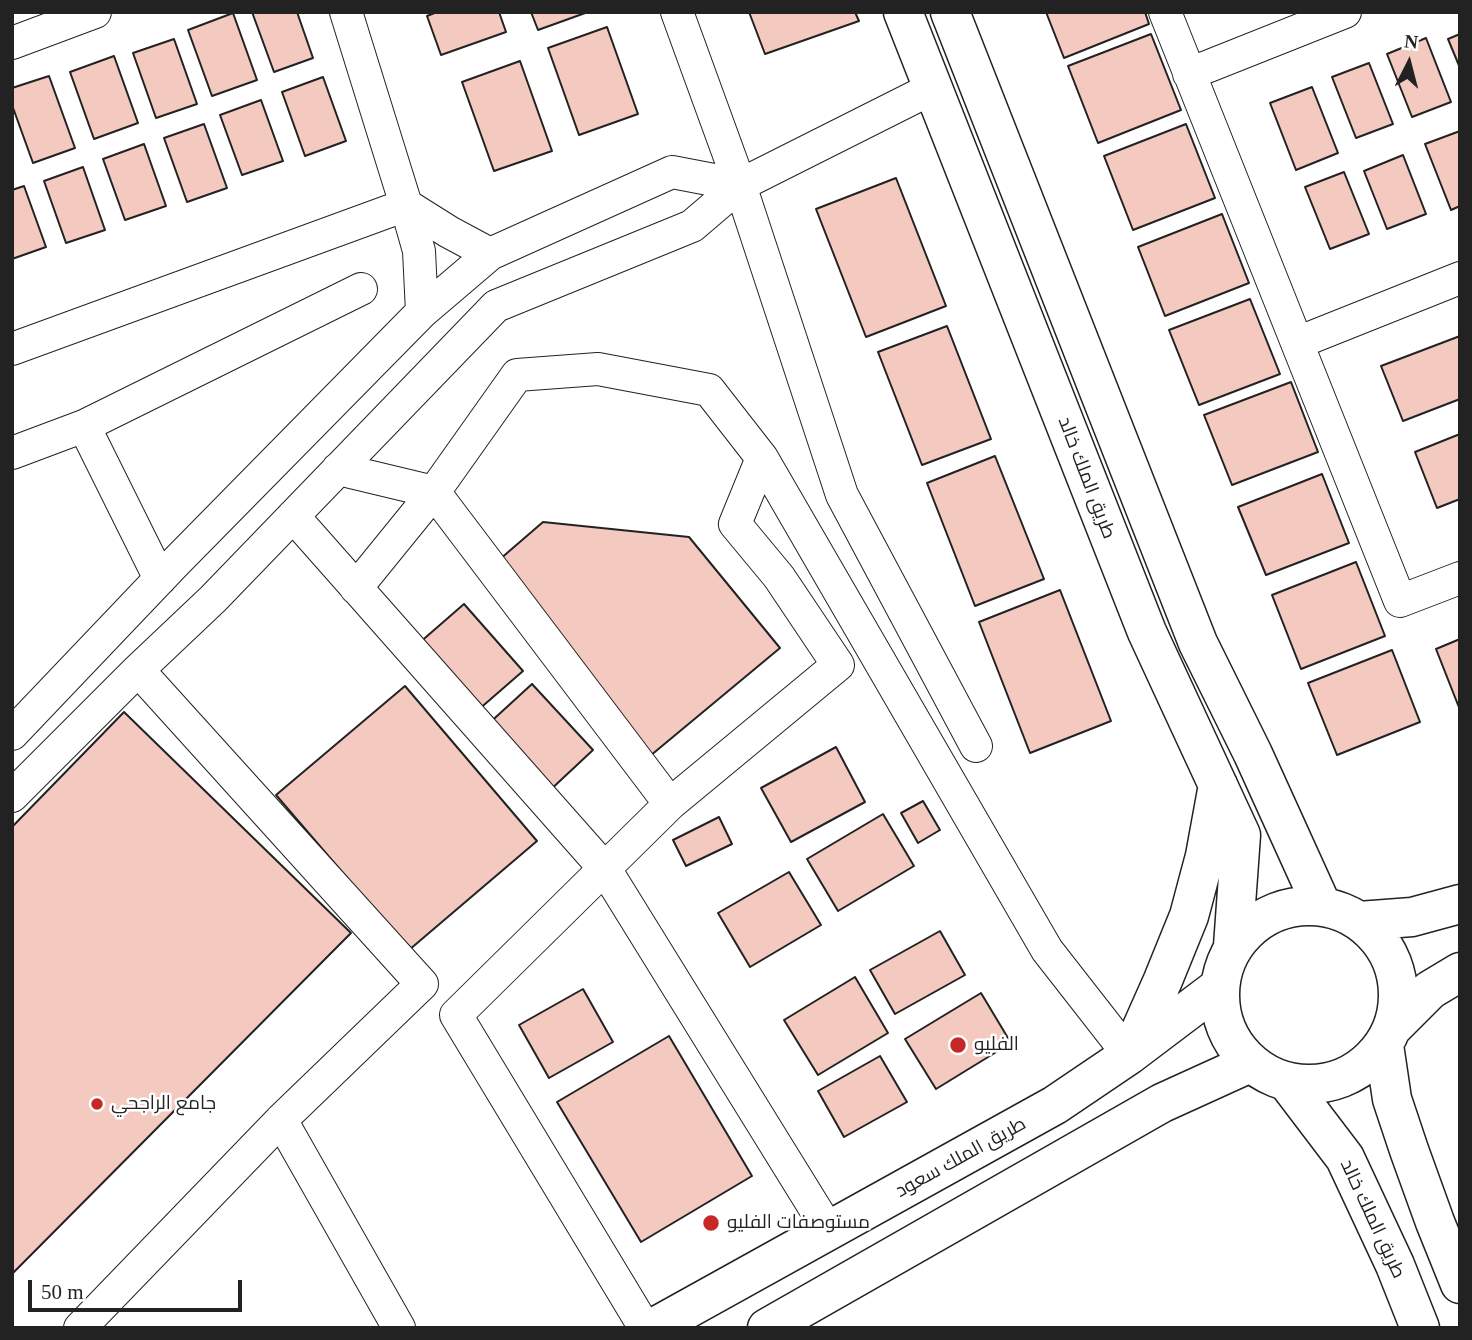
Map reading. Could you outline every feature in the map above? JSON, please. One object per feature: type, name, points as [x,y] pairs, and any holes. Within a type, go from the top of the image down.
[{"type":"main road","name":"طريق الملك خالد","points":[[903,12],[1147,632],[1241,835],[1233,946]]},
{"type":"main road","points":[[950,12],[1198,643],[1253,754],[1322,906]]},
{"type":"main road","points":[[1129,1055],[1189,916],[1205,856],[1218,785]]},
{"type":"main road","points":[[1241,835],[1253,848],[1270,850],[1281,842],[1285,824]]},
{"type":"main road","points":[[1359,921],[1412,917],[1460,904]]},
{"type":"main road","points":[[1460,972],[1430,990],[1388,1036],[1366,1065],[1342,1079],[1315,1084],[1288,1083],[1250,1063],[1231,1042],[1220,1015],[1219,987],[1223,966],[1233,946],[1256,922],[1288,908],[1322,906],[1341,912],[1359,921],[1381,942],[1394,968],[1399,998],[1388,1036],[1392,1099],[1460,1284]]},
{"type":"main road","name":"طريق الملك سعود","points":[[653,1328],[1055,1105],[1129,1055],[1219,987]]},
{"type":"main road","points":[[767,1328],[1151,1110],[1250,1063]]},
{"type":"main road","name":"طريق الملك خالد","points":[[1288,1083],[1345,1158],[1395,1265],[1420,1328]]},
{"type":"street","points":[[12,43],[95,12]]},
{"type":"street","points":[[346,12],[419,251],[422,312]]},
{"type":"street","points":[[677,12],[740,185],[842,495],[976,746]]},
{"type":"street","points":[[1165,12],[1400,601],[1460,578]]},
{"type":"street","points":[[1189,74],[1345,12]]},
{"type":"street","points":[[12,796],[213,599],[496,306],[692,226],[740,185],[933,89]]},
{"type":"street","points":[[12,734],[422,312],[490,254],[672,173],[740,185]]},
{"type":"street","points":[[406,205],[490,254]]},
{"type":"street","points":[[12,349],[406,205]]},
{"type":"street","points":[[1297,343],[1460,278]]},
{"type":"street","points":[[12,453],[84,426],[361,289]]},
{"type":"street","points":[[356,588],[434,492],[517,375],[598,369],[709,390],[762,458],[1047,950],[1129,1055]]},
{"type":"street","points":[[84,426],[160,579]]},
{"type":"street","points":[[645,1328],[456,1014],[670,804],[838,665],[779,577],[735,524],[762,458]]},
{"type":"street","points":[[338,469],[434,492],[670,804]]},
{"type":"street","points":[[293,516],[605,869],[829,1231]]},
{"type":"street","points":[[80,1328],[281,1120],[422,984],[138,670]]},
{"type":"street","points":[[281,1120],[399,1328]]},
{"type":"building","points":[[252,12],[297,12],[313,58],[274,72]]},
{"type":"building","points":[[437,12],[499,12],[506,32],[441,55],[427,16]]},
{"type":"building","points":[[531,12],[588,12],[538,30]]},
{"type":"building","points":[[749,12],[855,12],[859,21],[765,54]]},
{"type":"building","points":[[1046,12],[1145,12],[1149,24],[1064,58]]},
{"type":"building","points":[[233,13],[257,80],[212,96],[188,30]]},
{"type":"building","points":[[607,27],[638,114],[579,135],[548,48]]},
{"type":"building","points":[[1151,34],[1181,110],[1098,143],[1068,66]]},
{"type":"building","points":[[1460,34],[1460,68],[1448,39]]},
{"type":"building","points":[[1426,38],[1451,102],[1412,117],[1387,54]]},
{"type":"building","points":[[174,39],[197,104],[156,118],[133,53]]},
{"type":"building","points":[[114,56],[138,123],[94,139],[70,72]]},
{"type":"building","points":[[520,61],[552,151],[494,171],[462,82]]},
{"type":"building","points":[[1369,63],[1393,124],[1356,138],[1332,77]]},
{"type":"building","points":[[49,76],[75,148],[33,163],[12,105],[12,88]]},
{"type":"building","points":[[323,77],[346,141],[305,156],[282,92]]},
{"type":"building","points":[[1312,87],[1338,153],[1296,170],[1270,103]]},
{"type":"building","points":[[261,100],[283,161],[242,175],[220,115]]},
{"type":"building","points":[[204,124],[227,188],[187,202],[164,138]]},
{"type":"building","points":[[1186,124],[1215,198],[1133,230],[1104,156]]},
{"type":"building","points":[[1460,131],[1460,206],[1451,210],[1425,144]]},
{"type":"building","points":[[144,144],[166,206],[125,220],[103,159]]},
{"type":"building","points":[[1403,155],[1426,214],[1387,229],[1364,171]]},
{"type":"building","points":[[83,167],[105,230],[66,243],[44,181]]},
{"type":"building","points":[[1344,172],[1369,234],[1330,249],[1305,187]]},
{"type":"building","points":[[896,178],[946,306],[866,337],[816,209]]},
{"type":"building","points":[[24,186],[46,247],[12,259],[12,190]]},
{"type":"building","points":[[1222,214],[1249,283],[1165,316],[1138,247]]},
{"type":"building","points":[[1250,299],[1280,374],[1199,405],[1169,330]]},
{"type":"building","points":[[947,326],[991,439],[922,465],[878,352]]},
{"type":"building","points":[[1460,336],[1460,399],[1403,421],[1381,366]]},
{"type":"building","points":[[1291,382],[1318,452],[1232,485],[1204,415]]},
{"type":"building","points":[[1460,434],[1460,499],[1437,508],[1415,452]]},
{"type":"building","points":[[995,456],[1044,579],[975,606],[927,483]]},
{"type":"building","points":[[1322,474],[1349,543],[1266,575],[1238,507]]},
{"type":"building","points":[[543,522],[689,537],[780,648],[650,756],[492,566]]},
{"type":"building","points":[[1356,562],[1385,636],[1301,669],[1272,595]]},
{"type":"building","points":[[1060,590],[1111,721],[1030,753],[979,622]]},
{"type":"building","points":[[464,604],[523,671],[477,711],[418,644]]},
{"type":"building","points":[[1460,639],[1460,710],[1436,649]]},
{"type":"building","points":[[1392,650],[1420,722],[1337,755],[1308,683]]},
{"type":"building","points":[[532,684],[593,750],[547,793],[485,727]]},
{"type":"building","points":[[405,686],[537,841],[409,950],[276,795]]},
{"type":"building","name":"جامع الراجحي","points":[[124,712],[351,933],[12,1274],[12,827]]},
{"type":"building","points":[[836,747],[865,802],[791,842],[761,788]]},
{"type":"building","points":[[923,801],[940,830],[918,843],[901,813]]},
{"type":"building","points":[[883,814],[914,866],[838,911],[807,859]]},
{"type":"building","points":[[719,817],[732,844],[686,866],[673,840]]},
{"type":"building","points":[[789,872],[821,925],[750,967],[718,913]]},
{"type":"building","points":[[940,931],[965,975],[895,1014],[870,970]]},
{"type":"building","points":[[855,977],[888,1033],[818,1075],[784,1020]]},
{"type":"building","points":[[583,989],[613,1042],[549,1078],[519,1025]]},
{"type":"building","points":[[981,993],[1011,1043],[936,1089],[905,1039]]},
{"type":"building","points":[[669,1036],[752,1176],[641,1242],[557,1102]]},
{"type":"building","points":[[880,1056],[907,1102],[844,1137],[818,1091]]},
{"type":"place","name":"الفليو","points":[[958,1045]]},
{"type":"place","name":"جامع الراجحي","points":[[97,1104]]},
{"type":"place","name":"مستوصفات الفليو","points":[[711,1223]]}]
